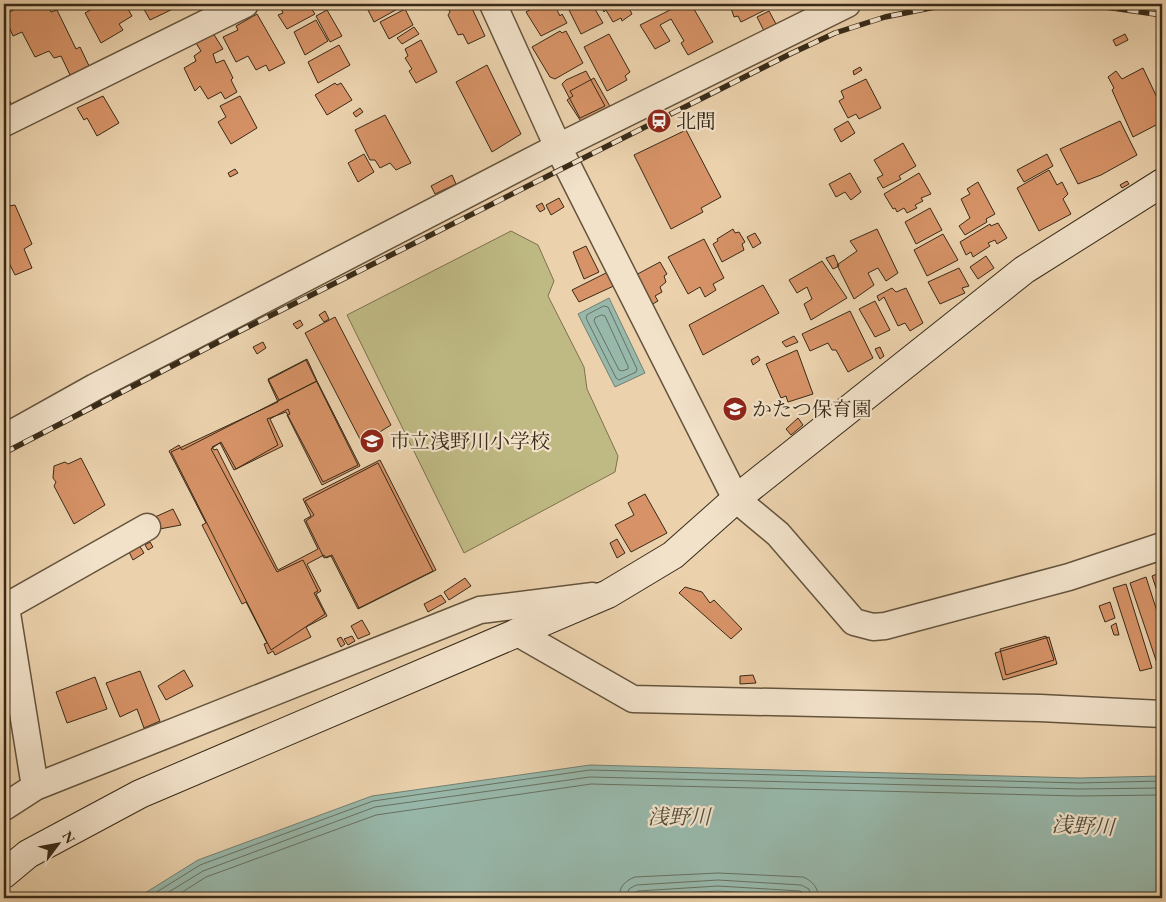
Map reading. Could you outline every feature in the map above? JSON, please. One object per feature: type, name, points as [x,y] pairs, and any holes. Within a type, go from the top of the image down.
[{"type":"street","points":[[4,122],[245,4]]},
{"type":"street","points":[[4,438],[95,386],[558,147],[847,4]]},
{"type":"street","points":[[500,6],[558,147],[736,500],[778,534],[854,622],[872,627],[885,626],[1068,577],[1162,546]]},
{"type":"street","points":[[4,874],[28,854],[140,794],[608,594],[673,555],[736,500],[1024,270],[1162,183]]},
{"type":"street","points":[[35,787],[5,607],[146,527]]},
{"type":"street","points":[[4,807],[35,787],[480,610],[608,594]]},
{"type":"street","points":[[516,632],[633,699],[1040,708],[1162,714]]},
{"type":"shaded area","points":[[511,231],[538,245],[554,281],[548,296],[584,367],[587,389],[618,456],[615,472],[464,553],[347,315]]},
{"type":"water","points":[[609,298],[645,373],[615,387],[578,314]]},
{"type":"water","name":"浅野川","points":[[590,765],[1079,778],[1162,776],[1162,898],[845,898],[718,891],[594,898],[137,898],[198,860],[372,796]]},
{"type":"building","points":[[25,4],[48,4],[51,12],[57,10],[76,49],[80,47],[91,70],[72,79],[61,56],[54,58],[49,51],[35,57],[22,32],[13,36],[4,15]]},
{"type":"building","points":[[92,4],[125,4],[132,16],[119,24],[123,30],[101,43],[85,13],[94,8]]},
{"type":"building","points":[[141,4],[176,4],[177,7],[150,20]]},
{"type":"building","points":[[279,4],[313,4],[309,5],[315,14],[287,29],[278,15],[283,13]]},
{"type":"building","points":[[365,4],[401,4],[403,6],[374,22]]},
{"type":"building","points":[[446,4],[470,4],[485,36],[468,44],[463,34],[458,35],[448,15],[450,12]]},
{"type":"building","points":[[541,4],[554,4],[560,16],[562,14],[567,23],[541,36],[526,12]]},
{"type":"building","points":[[575,4],[592,4],[603,23],[581,34],[568,8]]},
{"type":"building","points":[[600,4],[627,4],[632,14],[622,21],[621,18],[613,22]]},
{"type":"building","points":[[682,4],[691,4],[713,42],[688,55],[681,43],[684,41],[671,19],[660,25],[670,41],[655,49],[640,25]]},
{"type":"building","points":[[725,4],[767,4],[769,8],[741,22],[738,16],[734,17],[731,8],[727,8]]},
{"type":"building","points":[[405,9],[413,25],[389,39],[380,22]]},
{"type":"building","points":[[327,10],[342,36],[330,42],[316,16]]},
{"type":"building","points":[[769,11],[776,24],[764,31],[757,17]]},
{"type":"building","points":[[257,14],[285,63],[269,71],[266,65],[256,70],[248,56],[236,62],[223,37],[238,30],[236,26]]},
{"type":"building","points":[[316,20],[328,41],[305,55],[294,32]]},
{"type":"building","points":[[414,27],[419,34],[402,44],[397,38]]},
{"type":"building","points":[[560,31],[562,33],[566,31],[583,63],[555,79],[550,77],[532,47]]},
{"type":"building","points":[[213,33],[223,49],[213,54],[216,63],[224,60],[233,78],[231,80],[237,92],[225,99],[221,92],[208,99],[200,86],[195,91],[184,68],[196,61],[194,56],[201,51],[196,43]]},
{"type":"building","points":[[609,34],[630,72],[625,76],[627,80],[607,91],[584,47]]},
{"type":"building","points":[[1125,34],[1128,40],[1116,46],[1113,40]]},
{"type":"building","points":[[421,40],[437,72],[416,83],[409,71],[412,69],[405,58],[408,56],[405,49]]},
{"type":"building","points":[[339,45],[350,65],[318,83],[308,62]]},
{"type":"building","points":[[487,65],[521,134],[492,152],[456,82]]},
{"type":"building","points":[[860,67],[862,70],[854,75],[853,71]]},
{"type":"building","points":[[1143,68],[1162,108],[1162,117],[1157,120],[1158,124],[1133,137],[1108,77],[1116,71],[1122,79]]},
{"type":"building","points":[[586,71],[605,106],[580,118],[562,84],[566,80]]},
{"type":"building","points":[[594,78],[612,110],[582,123],[567,100],[573,96],[570,91]]},
{"type":"building","points":[[866,79],[881,108],[859,119],[856,114],[848,118],[839,101],[844,98],[841,91]]},
{"type":"building","points":[[335,83],[337,85],[341,83],[352,100],[327,115],[315,95]]},
{"type":"building","points":[[7,96],[13,107],[4,112],[4,99]]},
{"type":"building","points":[[103,96],[119,123],[97,136],[87,118],[84,120],[77,108]]},
{"type":"building","points":[[240,96],[257,128],[231,144],[218,122],[226,117],[220,106]]},
{"type":"building","points":[[360,108],[363,112],[356,117],[353,113]]},
{"type":"building","points":[[385,115],[411,163],[396,170],[390,163],[380,168],[375,160],[370,160],[355,130]]},
{"type":"building","points":[[848,121],[855,133],[841,142],[834,129]]},
{"type":"building","points":[[1120,121],[1137,155],[1101,175],[1078,184],[1060,149]]},
{"type":"building","points":[[686,130],[721,197],[701,208],[703,212],[671,229],[634,155]]},
{"type":"building","points":[[903,143],[916,166],[899,176],[901,179],[883,188],[877,178],[883,175],[874,160]]},
{"type":"building","points":[[364,154],[374,172],[358,182],[348,163]]},
{"type":"building","points":[[1047,154],[1053,166],[1024,182],[1017,170]]},
{"type":"building","points":[[235,169],[238,173],[230,177],[228,173]]},
{"type":"building","points":[[1049,170],[1057,185],[1062,182],[1068,194],[1063,199],[1071,214],[1039,231],[1017,188]]},
{"type":"building","points":[[850,173],[861,192],[851,200],[845,192],[836,197],[829,184]]},
{"type":"building","points":[[919,173],[931,194],[921,198],[923,201],[915,205],[917,208],[907,213],[904,208],[897,212],[884,194]]},
{"type":"building","points":[[452,175],[456,184],[435,194],[431,186]]},
{"type":"building","points":[[1127,181],[1129,184],[1122,188],[1120,185]]},
{"type":"building","points":[[978,182],[995,214],[986,219],[987,222],[965,235],[959,226],[970,218],[961,199],[970,194],[967,189]]},
{"type":"building","points":[[4,195],[9,206],[15,205],[32,244],[24,249],[32,268],[15,275],[4,253]]},
{"type":"building","points":[[559,198],[564,207],[551,215],[546,205]]},
{"type":"building","points":[[542,203],[545,209],[540,212],[536,206]]},
{"type":"building","points":[[930,208],[942,230],[916,244],[905,222]]},
{"type":"building","points":[[998,223],[1007,238],[997,244],[995,240],[988,243],[990,246],[973,257],[971,252],[966,255],[960,242],[990,224],[991,226]]},
{"type":"building","points":[[733,229],[735,233],[739,232],[745,242],[742,244],[744,250],[722,262],[713,244],[718,241],[717,239]]},
{"type":"building","points":[[877,229],[898,273],[886,281],[878,268],[868,273],[874,285],[854,299],[837,265],[857,251],[850,241]]},
{"type":"building","points":[[755,233],[761,243],[753,248],[747,237]]},
{"type":"building","points":[[943,234],[958,260],[927,276],[914,250]]},
{"type":"building","points":[[704,239],[724,278],[713,284],[716,290],[705,297],[700,287],[688,294],[668,257]]},
{"type":"building","points":[[586,246],[599,272],[584,279],[573,252]]},
{"type":"building","points":[[834,255],[839,266],[833,269],[826,258]]},
{"type":"building","points":[[986,256],[994,268],[978,279],[970,267]]},
{"type":"building","points":[[822,261],[847,298],[811,320],[804,304],[812,299],[807,287],[797,293],[789,280]]},
{"type":"building","points":[[660,262],[667,274],[664,276],[666,282],[660,287],[662,292],[655,296],[658,301],[649,306],[632,277]]},
{"type":"building","points":[[959,268],[969,286],[962,288],[965,293],[940,304],[928,282]]},
{"type":"building","points":[[612,270],[618,284],[579,302],[572,290]]},
{"type":"building","points":[[763,285],[779,313],[703,355],[689,325]]},
{"type":"building","points":[[892,288],[896,292],[906,288],[923,323],[910,331],[905,323],[898,326],[884,297],[879,301],[877,296]]},
{"type":"building","points":[[875,301],[890,330],[875,337],[859,309]]},
{"type":"building","points":[[325,311],[329,319],[324,322],[319,315]]},
{"type":"building","points":[[850,311],[873,358],[848,372],[836,350],[832,350],[828,343],[810,351],[802,334]]},
{"type":"building","points":[[335,317],[391,425],[362,443],[305,333]]},
{"type":"building","points":[[300,320],[303,325],[297,329],[293,324]]},
{"type":"building","points":[[794,336],[798,342],[786,347],[782,342]]},
{"type":"building","points":[[263,342],[266,348],[257,354],[253,347]]},
{"type":"building","points":[[880,347],[884,356],[880,359],[875,349]]},
{"type":"building","points":[[797,350],[813,394],[788,402],[786,396],[781,398],[766,364]]},
{"type":"building","points":[[758,356],[760,360],[753,365],[751,360]]},
{"type":"building","points":[[307,359],[317,381],[279,400],[268,379]]},
{"type":"building","points":[[306,360],[358,465],[323,482],[286,412],[267,419],[278,445],[236,469],[221,442],[211,449],[277,572],[303,560],[318,591],[314,593],[325,614],[271,650],[171,452],[278,402],[268,380]]},
{"type":"building","points":[[317,381],[360,466],[322,485],[287,415],[290,414],[288,409],[270,419],[283,446],[234,470],[220,443],[212,447],[214,450],[217,449],[278,570],[318,549],[304,520],[311,516],[303,499],[380,460],[436,570],[358,609],[331,556],[326,558],[324,555],[307,564],[321,591],[316,594],[327,616],[306,627],[311,637],[275,655],[273,651],[268,654],[264,644],[267,643],[246,602],[242,604],[202,525],[206,523],[169,451],[179,445],[182,450]]},
{"type":"building","points":[[798,418],[803,425],[791,435],[786,429]]},
{"type":"building","points":[[81,458],[105,505],[74,524],[54,486],[56,482],[53,478],[54,466],[65,462],[68,464]]},
{"type":"building","points":[[378,463],[433,571],[359,608],[332,555],[324,558],[306,521],[314,515],[305,501]]},
{"type":"building","points":[[645,494],[667,533],[631,552],[615,525],[634,515],[628,503]]},
{"type":"building","points":[[173,509],[181,525],[149,531],[146,521]]},
{"type":"building","points":[[617,539],[625,553],[617,558],[610,543]]},
{"type":"building","points":[[150,542],[153,547],[148,550],[145,545]]},
{"type":"building","points":[[139,545],[144,553],[133,560],[129,552]]},
{"type":"building","points":[[1162,572],[1162,606],[1152,576]]},
{"type":"building","points":[[1146,577],[1162,627],[1162,671],[1160,672],[1130,583]]},
{"type":"building","points":[[465,578],[471,586],[449,600],[444,592]]},
{"type":"building","points":[[1126,584],[1152,668],[1140,671],[1113,588]]},
{"type":"building","points":[[685,587],[702,592],[710,603],[714,600],[742,629],[731,639],[679,593]]},
{"type":"building","points":[[441,595],[446,602],[428,612],[424,604]]},
{"type":"building","points":[[1110,602],[1115,618],[1105,622],[1099,606]]},
{"type":"building","points":[[362,620],[370,634],[358,639],[351,626]]},
{"type":"building","points":[[1116,623],[1119,635],[1114,635],[1111,626]]},
{"type":"building","points":[[352,636],[355,641],[348,645],[344,639]]},
{"type":"building","points":[[1046,636],[1054,660],[1006,675],[1000,649]]},
{"type":"building","points":[[341,637],[345,644],[341,647],[337,639]]},
{"type":"building","points":[[1049,637],[1057,664],[1003,680],[995,653]]},
{"type":"building","points":[[184,670],[193,686],[166,700],[158,686]]},
{"type":"building","points":[[140,671],[160,721],[144,728],[137,709],[120,717],[106,683]]},
{"type":"building","points":[[753,675],[756,683],[740,684],[740,676]]},
{"type":"building","points":[[95,677],[107,709],[67,723],[56,692]]},
{"type":"railway","points":[[4,453],[236,333],[790,54],[835,33],[885,17],[950,4]]},
{"type":"railway","points":[[1084,4],[1162,15]]},
{"type":"place","name":"北間","points":[[659,121]]},
{"type":"place","name":"かたつ保育園","points":[[735,409]]},
{"type":"place","name":"市立浅野川小学校","points":[[372,441]]}]
